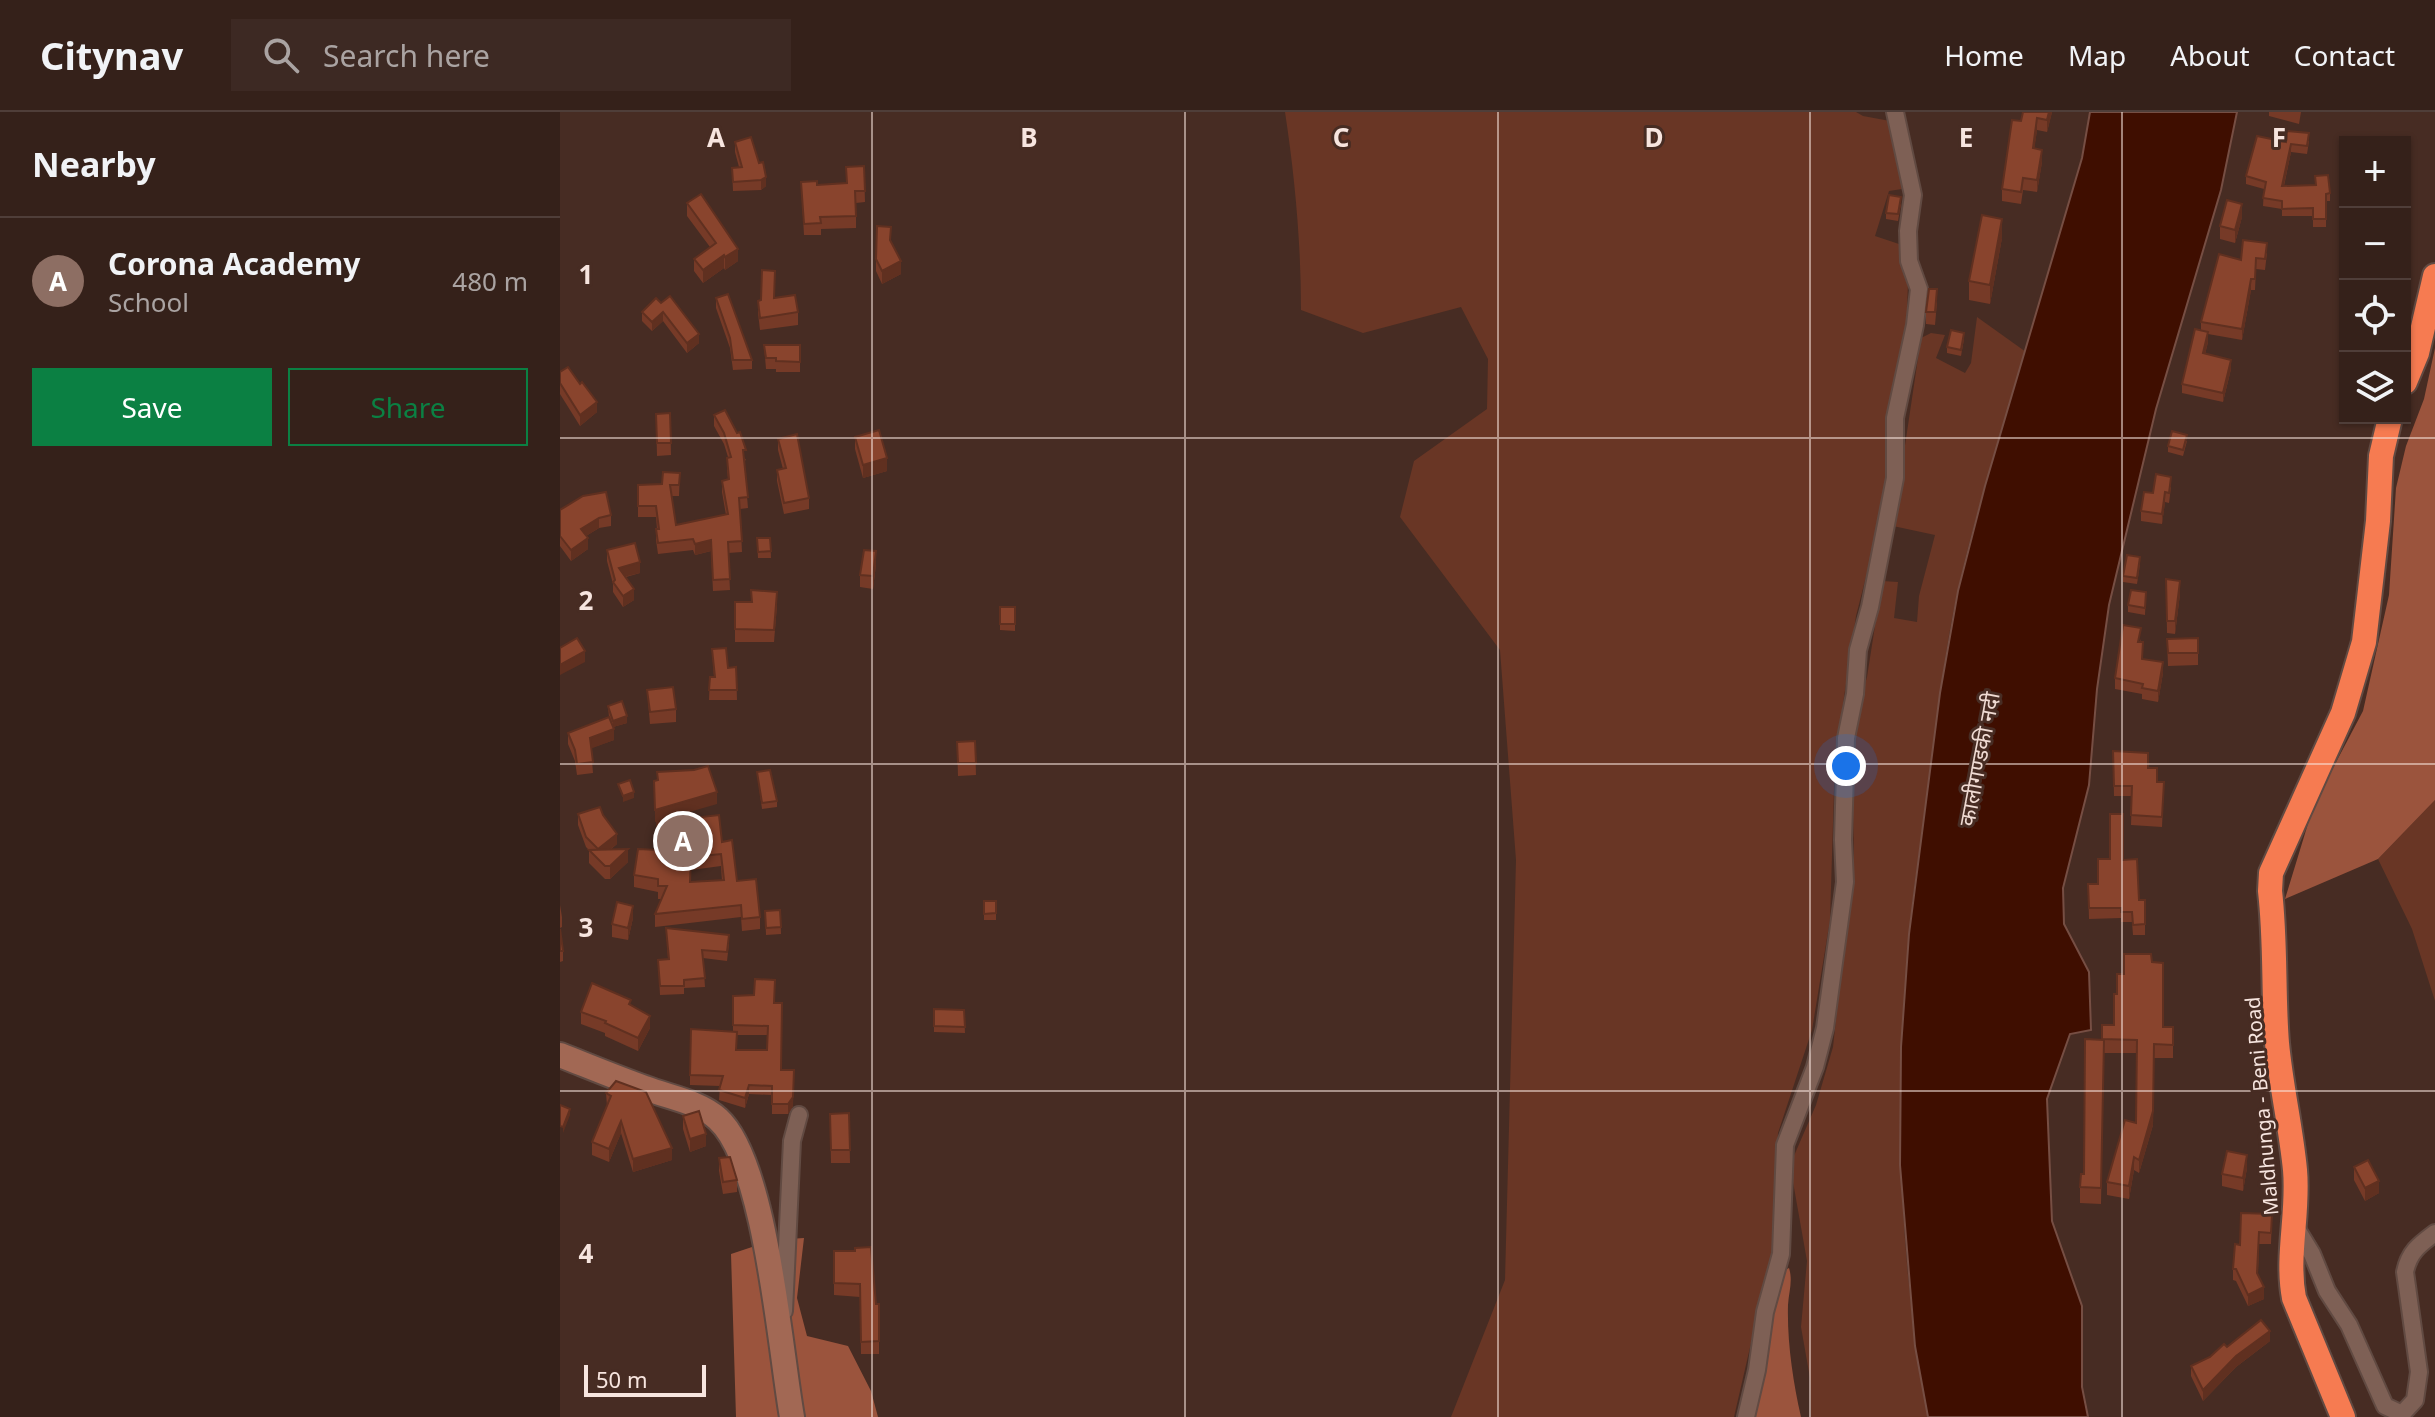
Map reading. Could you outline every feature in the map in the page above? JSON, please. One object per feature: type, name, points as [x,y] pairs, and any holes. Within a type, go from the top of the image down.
[{"type":"highway","points":[[2411,368],[2435,276]]},
{"type":"highway","name":"Maldhunga - Beni Road","points":[[2343,1417],[2294,1298],[2290,1269],[2295,1226],[2295,1172],[2277,1043],[2271,873],[2343,713],[2364,642],[2378,521],[2381,456],[2389,424]]},
{"type":"street","points":[[1746,1417],[1757,1370],[1765,1312],[1781,1254],[1785,1145],[1815,1067],[1825,1028],[1845,882],[1846,738],[1855,694],[1858,650],[1870,607],[1895,478],[1895,418],[1909,362],[1918,301],[1919,289],[1909,261],[1908,231],[1913,195],[1895,112]]},
{"type":"street","points":[[560,1055],[692,1105],[717,1117],[732,1136],[747,1168],[765,1240],[792,1417]]},
{"type":"street","points":[[781,1352],[792,1141],[799,1115]]},
{"type":"street","points":[[2295,1226],[2312,1254],[2327,1291],[2349,1325],[2385,1406],[2402,1414],[2415,1400],[2419,1372],[2405,1272],[2408,1258],[2415,1248],[2435,1233]]},
{"type":"shaded area","points":[[1285,112],[1856,112],[1890,121],[1902,189],[1889,191],[1875,236],[1899,244],[1908,282],[1906,341],[1889,418],[1884,506],[1856,616],[1835,758],[1830,920],[1812,1030],[1778,1133],[1772,1252],[1734,1417],[1451,1417],[1505,1280],[1516,860],[1500,650],[1400,517],[1414,461],[1487,409],[1488,359],[1461,307],[1363,333],[1301,310],[1297,211]]},
{"type":"shaded area","points":[[1977,317],[2026,352],[1981,500],[1953,615],[1909,936],[1901,1056],[1902,1177],[1910,1298],[1928,1417],[1811,1417],[1810,1378],[1801,1327],[1807,1261],[1790,1165],[1816,1105],[1833,1047],[1854,855],[1851,733],[1867,677],[1882,581],[1898,582],[1894,618],[1917,622],[1919,596],[1935,535],[1893,526],[1921,338],[1931,333],[1945,335],[1936,358],[1965,373],[1971,363]]},
{"type":"shaded area","points":[[2435,348],[2435,800],[2378,859],[2285,899],[2314,804],[2363,711],[2389,595],[2396,488],[2406,446],[2424,399]]},
{"type":"shaded area","points":[[2435,800],[2435,1001],[2412,929],[2378,859]]},
{"type":"shaded area","points":[[804,1238],[797,1298],[807,1336],[848,1346],[871,1391],[878,1417],[736,1417],[731,1254],[773,1240]]},
{"type":"shaded area","points":[[1789,1268],[1790,1347],[1801,1417],[1754,1417],[1781,1272]]},
{"type":"water","name":"कालीगण्डकी नदी","points":[[2090,112],[2237,112],[2221,190],[2156,409],[2109,605],[2097,689],[2089,785],[2063,888],[2064,924],[2089,972],[2091,1030],[2070,1034],[2047,1099],[2052,1221],[2082,1306],[2082,1387],[2088,1417],[1928,1417],[1915,1346],[1900,1165],[1901,1047],[1909,934],[1940,693],[1958,591],[1985,486],[2082,158]]},
{"type":"building","points":[[2023,112],[2049,112],[2047,120],[2037,118],[2033,148],[2042,150],[2037,180],[2023,178],[2021,192],[2002,189],[2012,120],[2021,121]]},
{"type":"building","points":[[2287,131],[2309,133],[2307,146],[2291,144],[2282,186],[2316,185],[2315,176],[2328,175],[2330,193],[2326,194],[2326,219],[2313,219],[2313,208],[2282,209],[2282,201],[2263,198],[2266,182],[2246,176],[2257,136],[2286,142]]},
{"type":"building","points":[[751,137],[759,163],[763,162],[766,177],[733,182],[732,168],[742,167],[735,142]]},
{"type":"building","points":[[864,166],[865,191],[855,191],[856,216],[820,217],[821,223],[804,224],[801,182],[817,181],[817,185],[847,183],[846,167]]},
{"type":"building","points":[[701,194],[738,249],[703,270],[694,259],[716,243],[687,203]]},
{"type":"building","points":[[1889,195],[1901,197],[1898,214],[1886,213]]},
{"type":"building","points":[[2227,200],[2242,204],[2235,230],[2220,226]]},
{"type":"building","points":[[1982,215],[2002,219],[1990,285],[1969,281]]},
{"type":"building","points":[[877,226],[891,227],[890,240],[901,261],[882,271],[876,259]]},
{"type":"building","points":[[2243,240],[2267,243],[2265,259],[2256,258],[2255,279],[2251,279],[2242,329],[2201,322],[2219,254],[2241,260]]},
{"type":"building","points":[[762,270],[775,271],[774,298],[795,295],[798,312],[760,318],[758,301],[761,300]]},
{"type":"building","points":[[1929,289],[1937,289],[1935,312],[1926,312]]},
{"type":"building","points":[[728,294],[752,360],[733,360],[730,338],[716,298]]},
{"type":"building","points":[[670,296],[699,334],[687,343],[663,312],[652,322],[642,312],[656,298],[661,303]]},
{"type":"building","points":[[2195,329],[2208,332],[2203,353],[2231,360],[2223,393],[2182,384]]},
{"type":"building","points":[[1951,330],[1964,333],[1961,350],[1947,347]]},
{"type":"building","points":[[764,345],[800,345],[800,362],[766,358]]},
{"type":"building","points":[[568,367],[597,402],[580,415],[560,383],[560,372]]},
{"type":"building","points":[[725,410],[737,433],[740,432],[746,450],[743,450],[748,497],[739,498],[742,541],[728,542],[730,579],[713,580],[711,540],[695,544],[693,539],[658,543],[656,506],[638,506],[638,485],[662,484],[663,472],[680,473],[679,485],[670,485],[676,525],[728,514],[722,481],[729,479],[727,458],[731,457],[724,433],[714,415]]},
{"type":"building","points":[[670,413],[671,443],[657,443],[656,414]]},
{"type":"building","points":[[879,430],[887,458],[863,465],[855,437]]},
{"type":"building","points":[[2172,431],[2187,435],[2183,450],[2168,446]]},
{"type":"building","points":[[797,434],[809,498],[784,503],[777,470],[786,468],[778,439]]},
{"type":"building","points":[[2156,474],[2171,477],[2162,514],[2141,511],[2144,492],[2153,493]]},
{"type":"building","points":[[606,492],[611,515],[581,529],[588,538],[571,550],[560,536],[560,510],[583,496]]},
{"type":"building","points":[[757,538],[770,538],[771,551],[758,552]]},
{"type":"building","points":[[635,543],[640,562],[619,568],[634,589],[623,596],[613,582],[607,550]]},
{"type":"building","points":[[864,550],[876,551],[873,576],[860,575]]},
{"type":"building","points":[[2127,555],[2140,557],[2137,578],[2123,576]]},
{"type":"building","points":[[2166,579],[2180,581],[2175,621],[2167,621]]},
{"type":"building","points":[[751,590],[777,592],[774,630],[735,629],[735,602],[752,602]]},
{"type":"building","points":[[2131,590],[2146,592],[2145,608],[2128,605]]},
{"type":"building","points":[[1000,607],[1015,607],[1015,624],[1000,624]]},
{"type":"building","points":[[2123,625],[2141,628],[2138,642],[2143,642],[2142,659],[2163,662],[2158,691],[2115,678]]},
{"type":"building","points":[[577,638],[585,651],[560,665],[560,648]]},
{"type":"building","points":[[2198,638],[2198,653],[2168,653],[2167,639]]},
{"type":"building","points":[[726,648],[728,668],[736,667],[737,690],[709,690],[710,677],[715,677],[712,649]]},
{"type":"building","points":[[673,687],[676,709],[650,712],[647,690]]},
{"type":"building","points":[[622,701],[627,716],[613,721],[608,706]]},
{"type":"building","points":[[609,717],[614,729],[590,738],[593,762],[577,764],[568,733]]},
{"type":"building","points":[[975,741],[976,763],[958,763],[957,742]]},
{"type":"building","points":[[2113,751],[2148,753],[2148,768],[2157,768],[2157,782],[2164,782],[2162,817],[2131,815],[2132,786],[2114,786]]},
{"type":"building","points":[[708,766],[717,792],[655,810],[654,781],[658,780],[657,772]]},
{"type":"building","points":[[770,770],[777,801],[762,803],[757,772]]},
{"type":"building","points":[[630,780],[634,792],[623,796],[618,784]]},
{"type":"building","points":[[600,807],[617,834],[598,849],[586,837],[578,814]]},
{"type":"building","points":[[2110,814],[2123,814],[2123,860],[2137,859],[2139,900],[2145,900],[2145,924],[2133,925],[2132,912],[2121,912],[2121,908],[2089,908],[2088,884],[2098,884],[2098,859],[2110,859]]},
{"type":"building","points":[[719,815],[722,842],[732,840],[737,881],[756,879],[760,917],[742,919],[741,905],[655,914],[667,886],[658,886],[658,879],[634,875],[638,849],[658,850],[657,822]],"holes":[[[721,854],[724,880],[690,882],[691,857]]]},
{"type":"building","points":[[628,849],[610,866],[605,866],[589,850]]},
{"type":"building","points":[[984,901],[996,901],[996,913],[984,914]]},
{"type":"building","points":[[617,902],[633,906],[628,928],[612,924]]},
{"type":"building","points":[[780,910],[781,927],[766,928],[765,911]]},
{"type":"building","points":[[666,928],[729,935],[727,952],[702,950],[705,978],[684,980],[684,986],[660,986],[658,960],[669,959]]},
{"type":"building","points":[[2124,954],[2151,954],[2152,962],[2163,963],[2163,1027],[2173,1027],[2173,1045],[2154,1044],[2153,1111],[2139,1160],[2134,1157],[2129,1186],[2107,1182],[2125,1120],[2136,1123],[2137,1040],[2102,1039],[2102,1025],[2114,1025],[2114,994],[2117,994],[2117,974],[2124,974]]},
{"type":"building","points":[[755,979],[775,980],[774,1003],[782,1003],[781,1070],[794,1070],[793,1097],[788,1104],[772,1104],[772,1086],[749,1085],[745,1098],[719,1090],[723,1076],[690,1075],[691,1029],[737,1032],[736,1050],[767,1050],[768,1026],[733,1025],[733,996],[754,995]]},
{"type":"building","points":[[592,983],[631,1000],[629,1004],[650,1016],[638,1038],[581,1012]]},
{"type":"building","points":[[934,1009],[964,1010],[965,1027],[934,1026]]},
{"type":"building","points":[[2085,1039],[2104,1040],[2101,1188],[2080,1187],[2081,1174],[2084,1174]]},
{"type":"building","points":[[616,1081],[646,1092],[672,1148],[633,1159],[621,1121],[609,1149],[592,1142],[611,1096],[606,1093]]},
{"type":"building","points":[[560,1105],[570,1109],[563,1127],[560,1126]]},
{"type":"building","points":[[699,1111],[706,1134],[690,1139],[683,1116]]},
{"type":"building","points":[[849,1113],[850,1150],[831,1150],[830,1114]]},
{"type":"building","points":[[2227,1151],[2247,1155],[2243,1178],[2222,1174]]},
{"type":"building","points":[[730,1157],[737,1180],[723,1182],[719,1158]]},
{"type":"building","points":[[2368,1160],[2379,1181],[2365,1188],[2354,1167]]},
{"type":"building","points":[[2241,1213],[2272,1214],[2271,1233],[2259,1232],[2257,1273],[2264,1287],[2248,1295],[2236,1269],[2233,1269],[2235,1244],[2240,1245]]},
{"type":"building","points":[[871,1247],[876,1304],[879,1304],[879,1341],[861,1342],[860,1284],[834,1283],[834,1251]]},
{"type":"building","points":[[2261,1320],[2270,1331],[2236,1356],[2203,1390],[2191,1366],[2210,1357],[2224,1344],[2227,1347]]},
{"type":"place","name":"Corona Academy","points":[[683,841]]}]
